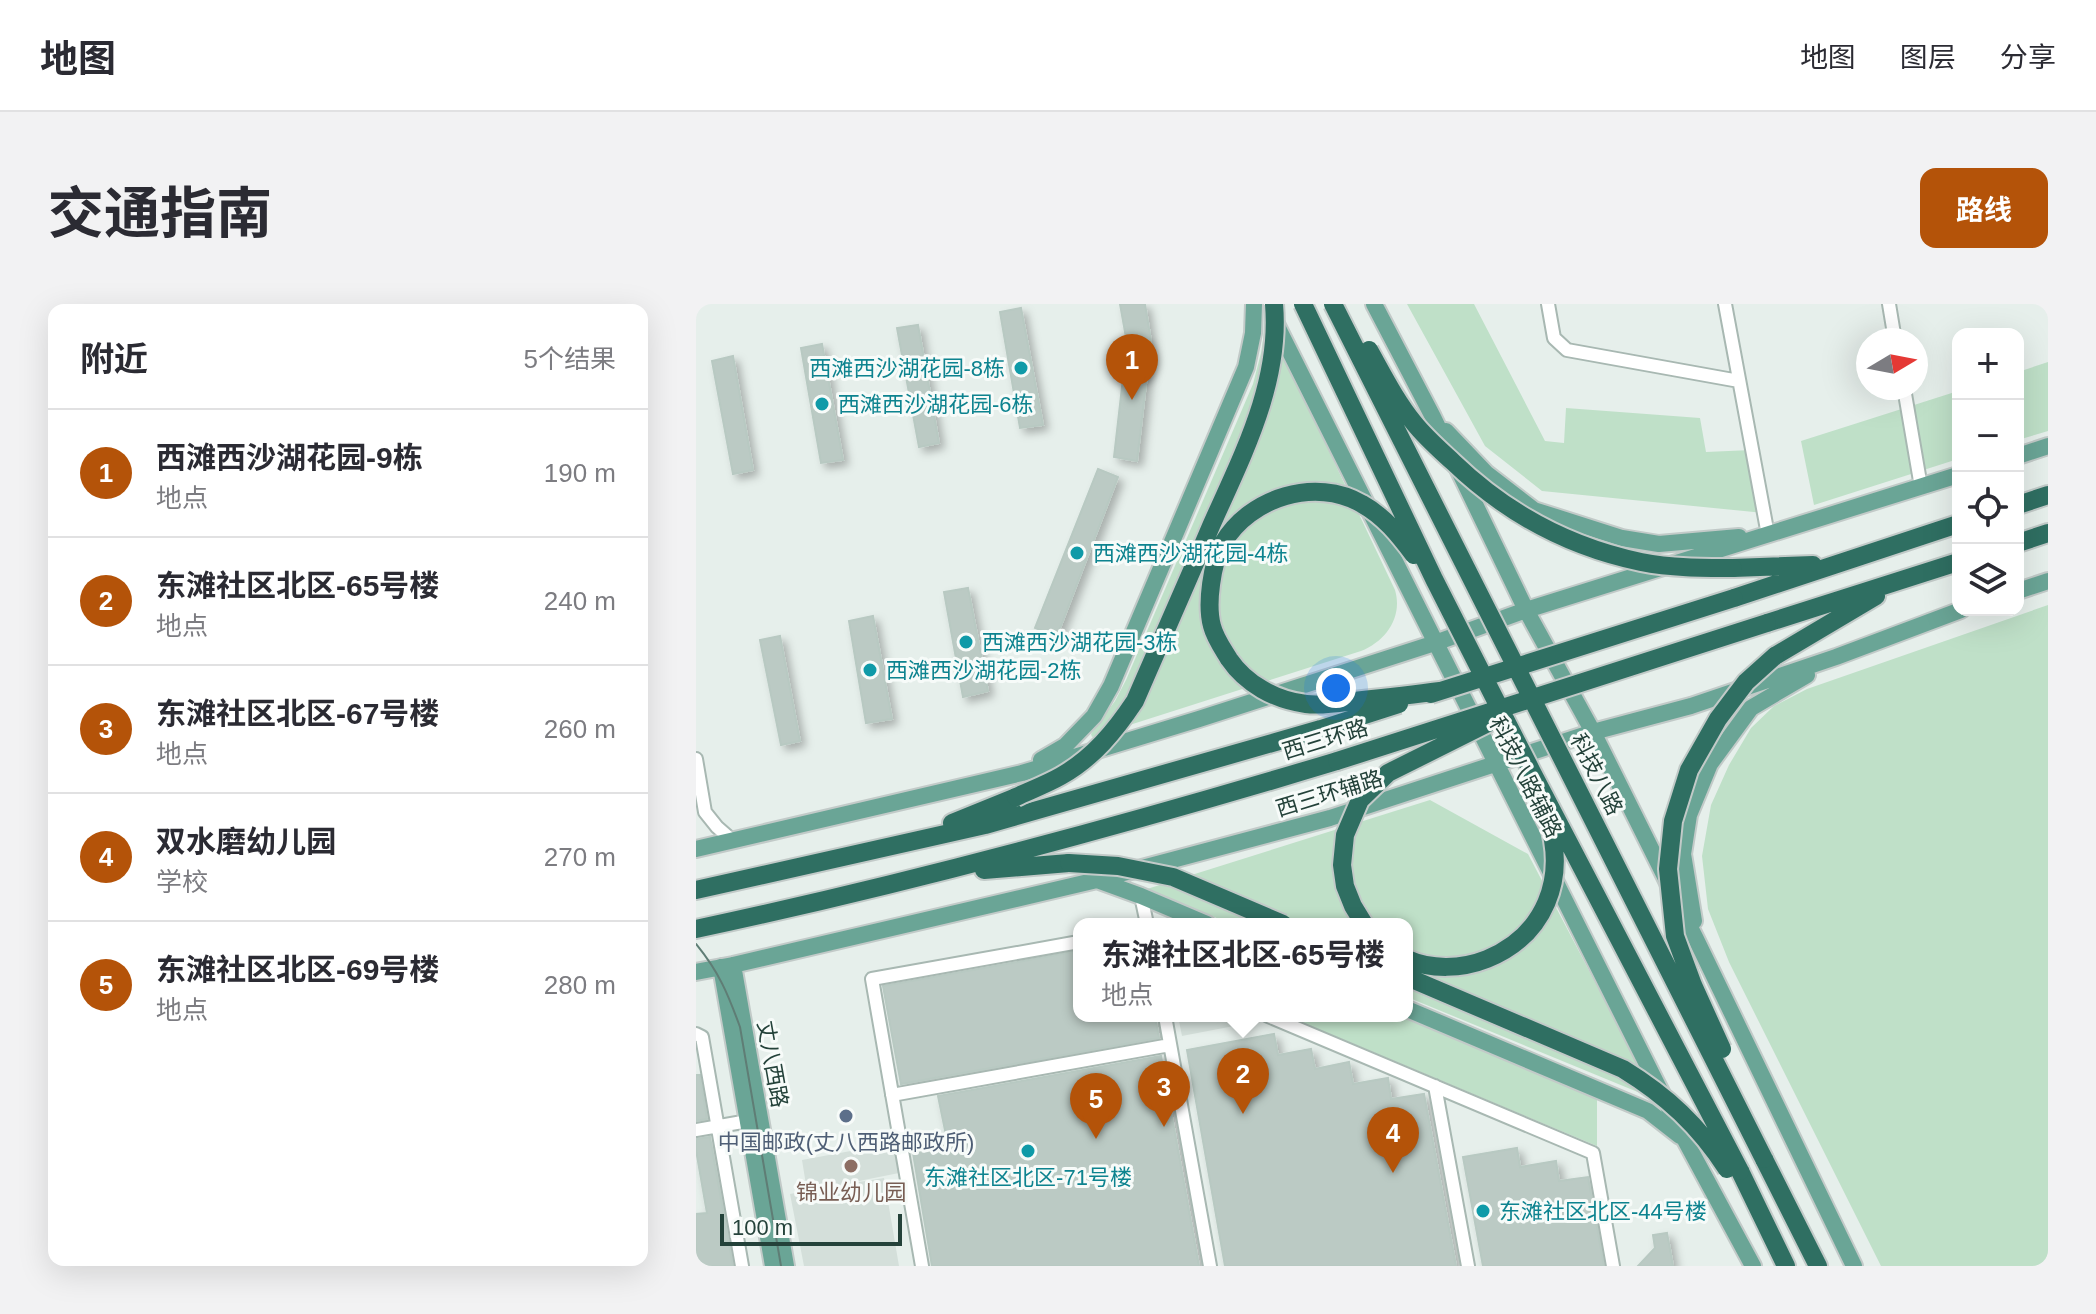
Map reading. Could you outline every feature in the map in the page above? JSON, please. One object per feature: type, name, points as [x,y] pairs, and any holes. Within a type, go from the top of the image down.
[{"type":"highway","points":[[892,846],[1061,777],[1090,757],[1117,729],[1135,701],[1252,431],[1270,377],[1276,319],[1274,304]]},
{"type":"highway","points":[[1303,304],[1434,579],[1735,1173],[1786,1265]]},
{"type":"highway","name":"科技八路","points":[[1333,304],[1818,1266]]},
{"type":"highway","points":[[1343,304],[1415,425],[1467,475],[1503,504],[1537,525],[1569,541],[1643,563],[1691,568],[1832,565]]},
{"type":"highway","points":[[1434,579],[1390,525],[1362,504],[1332,493],[1295,492],[1276,498],[1236,525],[1222,544],[1212,575],[1210,601],[1212,625],[1237,669],[1254,685],[1281,698],[1306,704],[1326,704],[1440,691]]},
{"type":"highway","points":[[2024,503],[2048,495]]},
{"type":"highway","name":"西三环路","points":[[696,890],[985,825],[1321,729],[1952,526]]},
{"type":"highway","points":[[2024,541],[2048,533]]},
{"type":"highway","name":"西三环路","points":[[696,929],[938,873],[1214,798],[1952,564]]},
{"type":"highway","points":[[1741,1113],[1726,1058],[1675,936],[1668,869],[1673,821],[1689,770],[1718,719],[1746,682],[1775,656],[1904,579]]},
{"type":"highway","points":[[1361,918],[1345,886],[1342,865],[1345,835],[1360,800],[1388,773],[1551,691]]},
{"type":"highway","points":[[1413,960],[1460,967],[1477,963],[1512,947],[1532,929],[1548,900],[1555,860],[1554,840],[1532,772]]},
{"type":"highway","points":[[938,873],[1069,863],[1118,866],[1173,877],[1269,918]]},
{"type":"highway","points":[[1413,980],[1623,1069],[1652,1087],[1695,1125],[1735,1173]]},
{"type":"main road","points":[[1022,773],[1065,746],[1094,716],[1111,686],[1246,367],[1253,333],[1254,304]]},
{"type":"main road","name":"科技八路辅路","points":[[1267,304],[1494,763],[1685,1140],[1753,1266]]},
{"type":"main road","points":[[1374,304],[1433,417],[1526,610],[1593,732],[1854,1266]]},
{"type":"main road","points":[[1433,417],[1486,473],[1534,510],[1622,538],[1659,544],[1768,535]]},
{"type":"main road","points":[[2024,454],[2048,446]]},
{"type":"main road","points":[[696,849],[1022,773],[1435,643],[1526,610],[1952,477]]},
{"type":"main road","points":[[2024,589],[2048,581]]},
{"type":"main road","name":"西三环辅路","points":[[696,972],[1097,880],[1330,818],[1593,732],[1691,706],[1952,613]]},
{"type":"main road","points":[[1696,939],[1683,854],[1689,815],[1710,764],[1751,708],[1836,657]]},
{"type":"main road","points":[[1097,880],[1193,918]]},
{"type":"main road","name":"丈八西路","points":[[727,966],[748,1121],[773,1266]]},
{"type":"main road","name":"丈八西路","points":[[727,966],[786,1266]]},
{"type":"main road","points":[[1413,1012],[1648,1111],[1685,1140]]},
{"type":"street","points":[[1548,304],[1554,338],[1567,350],[1739,381]]},
{"type":"street","points":[[1725,304],[1768,535]]},
{"type":"street","points":[[1889,304],[1893,328]]},
{"type":"street","points":[[1906,400],[1921,487]]},
{"type":"street","points":[[696,759],[705,812],[733,841]]},
{"type":"street","points":[[1141,896],[1146,918]]},
{"type":"street","points":[[922,1266],[872,979],[1073,943]]},
{"type":"street","points":[[1166,1022],[1210,1266]]},
{"type":"street","points":[[1282,1022],[1593,1153],[1613,1266]]},
{"type":"street","points":[[696,1034],[702,1037],[742,1266]]},
{"type":"street","points":[[892,1095],[1170,1045]]},
{"type":"street","points":[[1435,1086],[1468,1266]]},
{"type":"street","points":[[696,1130],[748,1121]]},
{"type":"shaded area","points":[[1179,1022],[1255,1022],[1182,1036]]},
{"type":"shaded area","points":[[894,1143],[899,1173],[834,1186],[884,1178],[899,1266],[804,1266],[790,1194],[807,1191],[802,1160]]},
{"type":"green space","points":[[1407,304],[1474,304],[1545,441],[1564,443],[1566,408],[1700,418],[1706,452],[1751,450],[1764,513],[1542,491],[1485,446]]},
{"type":"green space","points":[[1265,326],[1271,329],[1395,590],[1397,610],[1394,619],[1378,641],[1361,651],[1092,737],[1126,680],[1253,384]]},
{"type":"green space","points":[[2048,362],[2048,431],[2024,438],[2024,400],[2024,370]]},
{"type":"green space","points":[[1952,393],[1952,461],[1814,505],[1801,441]]},
{"type":"green space","points":[[2048,605],[2048,1266],[1881,1266],[1729,962],[1708,909],[1702,856],[1711,805],[1729,765],[1751,728],[1774,706],[1807,689],[2016,616],[2024,616]]},
{"type":"green space","points":[[1430,800],[1528,854],[1638,1064],[1647,1087],[1645,1095],[1413,999],[1413,918],[1217,918],[1147,889]]},
{"type":"green space","points":[[1301,1022],[1413,1022],[1597,1099],[1597,1146]]},
{"type":"building","points":[[1120,304],[1145,304],[1151,341],[1137,461],[1114,457],[1127,343]]},
{"type":"building","name":"西滩西沙湖花园-8栋","points":[[1021,308],[1043,425],[1020,428],[1000,312]]},
{"type":"building","points":[[918,325],[939,443],[919,447],[897,328]]},
{"type":"building","name":"西滩西沙湖花园-6栋","points":[[822,344],[843,460],[821,463],[801,348]]},
{"type":"building","points":[[733,356],[753,470],[733,474],[712,361]]},
{"type":"building","name":"西滩西沙湖花园-4栋","points":[[1098,469],[1118,477],[1057,636],[1035,628]]},
{"type":"building","name":"西滩西沙湖花园-3栋","points":[[968,588],[988,691],[963,697],[944,592]]},
{"type":"building","name":"西滩西沙湖花园-2栋","points":[[873,616],[892,719],[866,723],[849,621]]},
{"type":"building","points":[[780,636],[800,741],[781,745],[760,640]]},
{"type":"building","points":[[1073,952],[1073,1022],[1156,1022],[1159,1038],[901,1084],[883,986]]},
{"type":"building","points":[[1274,1034],[1278,1055],[1311,1049],[1315,1069],[1349,1062],[1353,1084],[1388,1078],[1391,1099],[1424,1094],[1456,1266],[1225,1266],[1187,1050]]},
{"type":"building","points":[[1161,1056],[1199,1266],[932,1266],[911,1141],[946,1135],[938,1096]]},
{"type":"building","points":[[696,1075],[700,1075],[707,1119],[696,1121]]},
{"type":"building","points":[[710,1137],[733,1266],[696,1266],[696,1214],[707,1213],[696,1139]]},
{"type":"building","points":[[1517,1148],[1520,1167],[1556,1161],[1559,1181],[1588,1177],[1604,1266],[1483,1266],[1463,1157]]},
{"type":"building","points":[[1667,1233],[1673,1266],[1638,1266],[1655,1248],[1653,1235]]},
{"type":"tram line","points":[[696,944],[722,984],[740,1027],[781,1266]]},
{"type":"place","name":"西滩西沙湖花园-8栋","points":[[1021,368]]},
{"type":"place","name":"西滩西沙湖花园-9栋","points":[[1132,400]]},
{"type":"place","name":"西滩西沙湖花园-6栋","points":[[822,404]]},
{"type":"place","name":"西滩西沙湖花园-4栋","points":[[1077,553]]},
{"type":"place","name":"西滩西沙湖花园-3栋","points":[[966,642]]},
{"type":"place","name":"西滩西沙湖花园-2栋","points":[[870,670]]},
{"type":"place","name":"东滩社区北区-65号楼","points":[[1243,1114]]},
{"type":"place","name":"中国邮政(丈八西路邮政所)","points":[[846,1116]]},
{"type":"place","name":"东滩社区北区-67号楼","points":[[1164,1127]]},
{"type":"place","name":"东滩社区北区-69号楼","points":[[1096,1139]]},
{"type":"place","name":"东滩社区北区-71号楼","points":[[1028,1151]]},
{"type":"place","name":"锦业幼儿园","points":[[851,1166]]},
{"type":"place","name":"双水磨幼儿园","points":[[1393,1173]]},
{"type":"place","name":"东滩社区北区-44号楼","points":[[1483,1211]]}]
